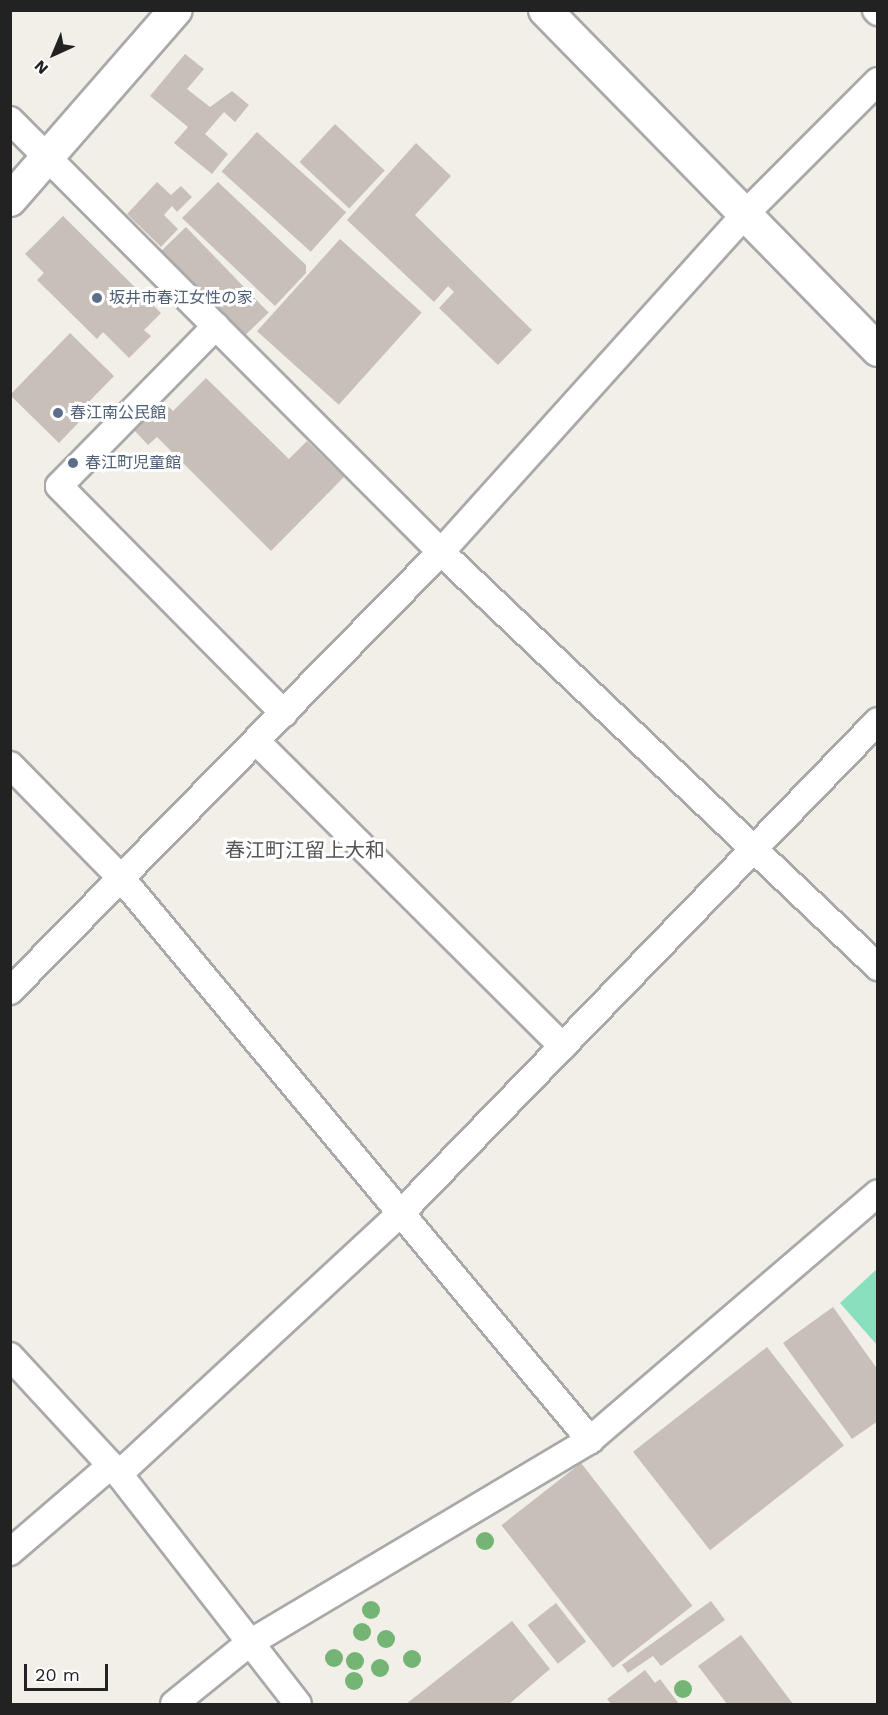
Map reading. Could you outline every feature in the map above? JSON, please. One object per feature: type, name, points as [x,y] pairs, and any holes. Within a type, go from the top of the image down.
[{"type":"street","points":[[10,200],[176,10]]},
{"type":"street","points":[[545,10],[878,350]]},
{"type":"street","points":[[10,991],[441,552],[745,214],[878,81]]},
{"type":"street","points":[[10,120],[441,552],[878,968]]},
{"type":"street","points":[[216,326],[59,486],[284,713]]},
{"type":"street","points":[[10,1552],[115,1470],[401,1213],[878,721]]},
{"type":"street","points":[[256,741],[563,1047]]},
{"type":"street","points":[[10,765],[122,879],[590,1440]]},
{"type":"street","points":[[174,1704],[248,1644],[590,1440],[878,1193]]},
{"type":"street","points":[[10,1356],[115,1470],[248,1644],[298,1704]]},
{"type":"green space","points":[[877,1269],[877,1345],[840,1303]]},
{"type":"building","points":[[185,54],[204,69],[187,89],[210,107],[232,91],[249,105],[235,122],[224,112],[205,134],[228,154],[212,174],[174,143],[188,127],[150,96]]},
{"type":"building","points":[[335,124],[385,170],[349,208],[300,162]]},
{"type":"building","points":[[257,132],[346,212],[311,252],[222,171]]},
{"type":"building","points":[[416,143],[451,176],[415,215],[532,330],[498,365],[439,308],[454,292],[448,286],[434,302],[347,220]]},
{"type":"building","points":[[157,182],[171,195],[181,186],[192,197],[177,212],[172,206],[164,215],[178,229],[161,247],[127,214]]},
{"type":"building","points":[[218,182],[306,265],[306,273],[275,306],[182,218]]},
{"type":"building","points":[[63,216],[161,313],[144,330],[151,336],[129,358],[103,332],[97,339],[37,280],[44,273],[25,254]]},
{"type":"building","points":[[186,227],[269,313],[242,338],[159,253]]},
{"type":"building","points":[[340,239],[422,313],[339,405],[257,331]]},
{"type":"building","points":[[70,333],[114,376],[76,415],[81,420],[59,443],[10,395]]},
{"type":"building","points":[[206,378],[289,459],[307,441],[344,477],[271,551],[157,437],[148,445],[134,430],[163,401],[173,411]]},
{"type":"building","points":[[833,1307],[878,1370],[878,1421],[852,1439],[783,1343]]},
{"type":"building","points":[[767,1347],[844,1446],[710,1550],[633,1452]]},
{"type":"building","points":[[581,1463],[692,1606],[613,1668],[501,1525]]},
{"type":"building","points":[[711,1601],[725,1620],[661,1666],[653,1656],[628,1673],[622,1665]]},
{"type":"building","points":[[556,1603],[586,1642],[558,1664],[528,1625]]},
{"type":"building","points":[[512,1621],[550,1669],[509,1704],[406,1704]]},
{"type":"building","points":[[741,1635],[793,1704],[727,1704],[698,1666]]},
{"type":"building","points":[[645,1670],[655,1683],[660,1679],[679,1704],[611,1704],[607,1699]]},
{"type":"place","name":"坂井市春江女性の家","points":[[97,298]]},
{"type":"place","name":"春江南公民館","points":[[58,413]]},
{"type":"place","name":"春江町児童館","points":[[73,463]]},
{"type":"district","name":"春江町江留上大和","points":[[305,850]]}]
